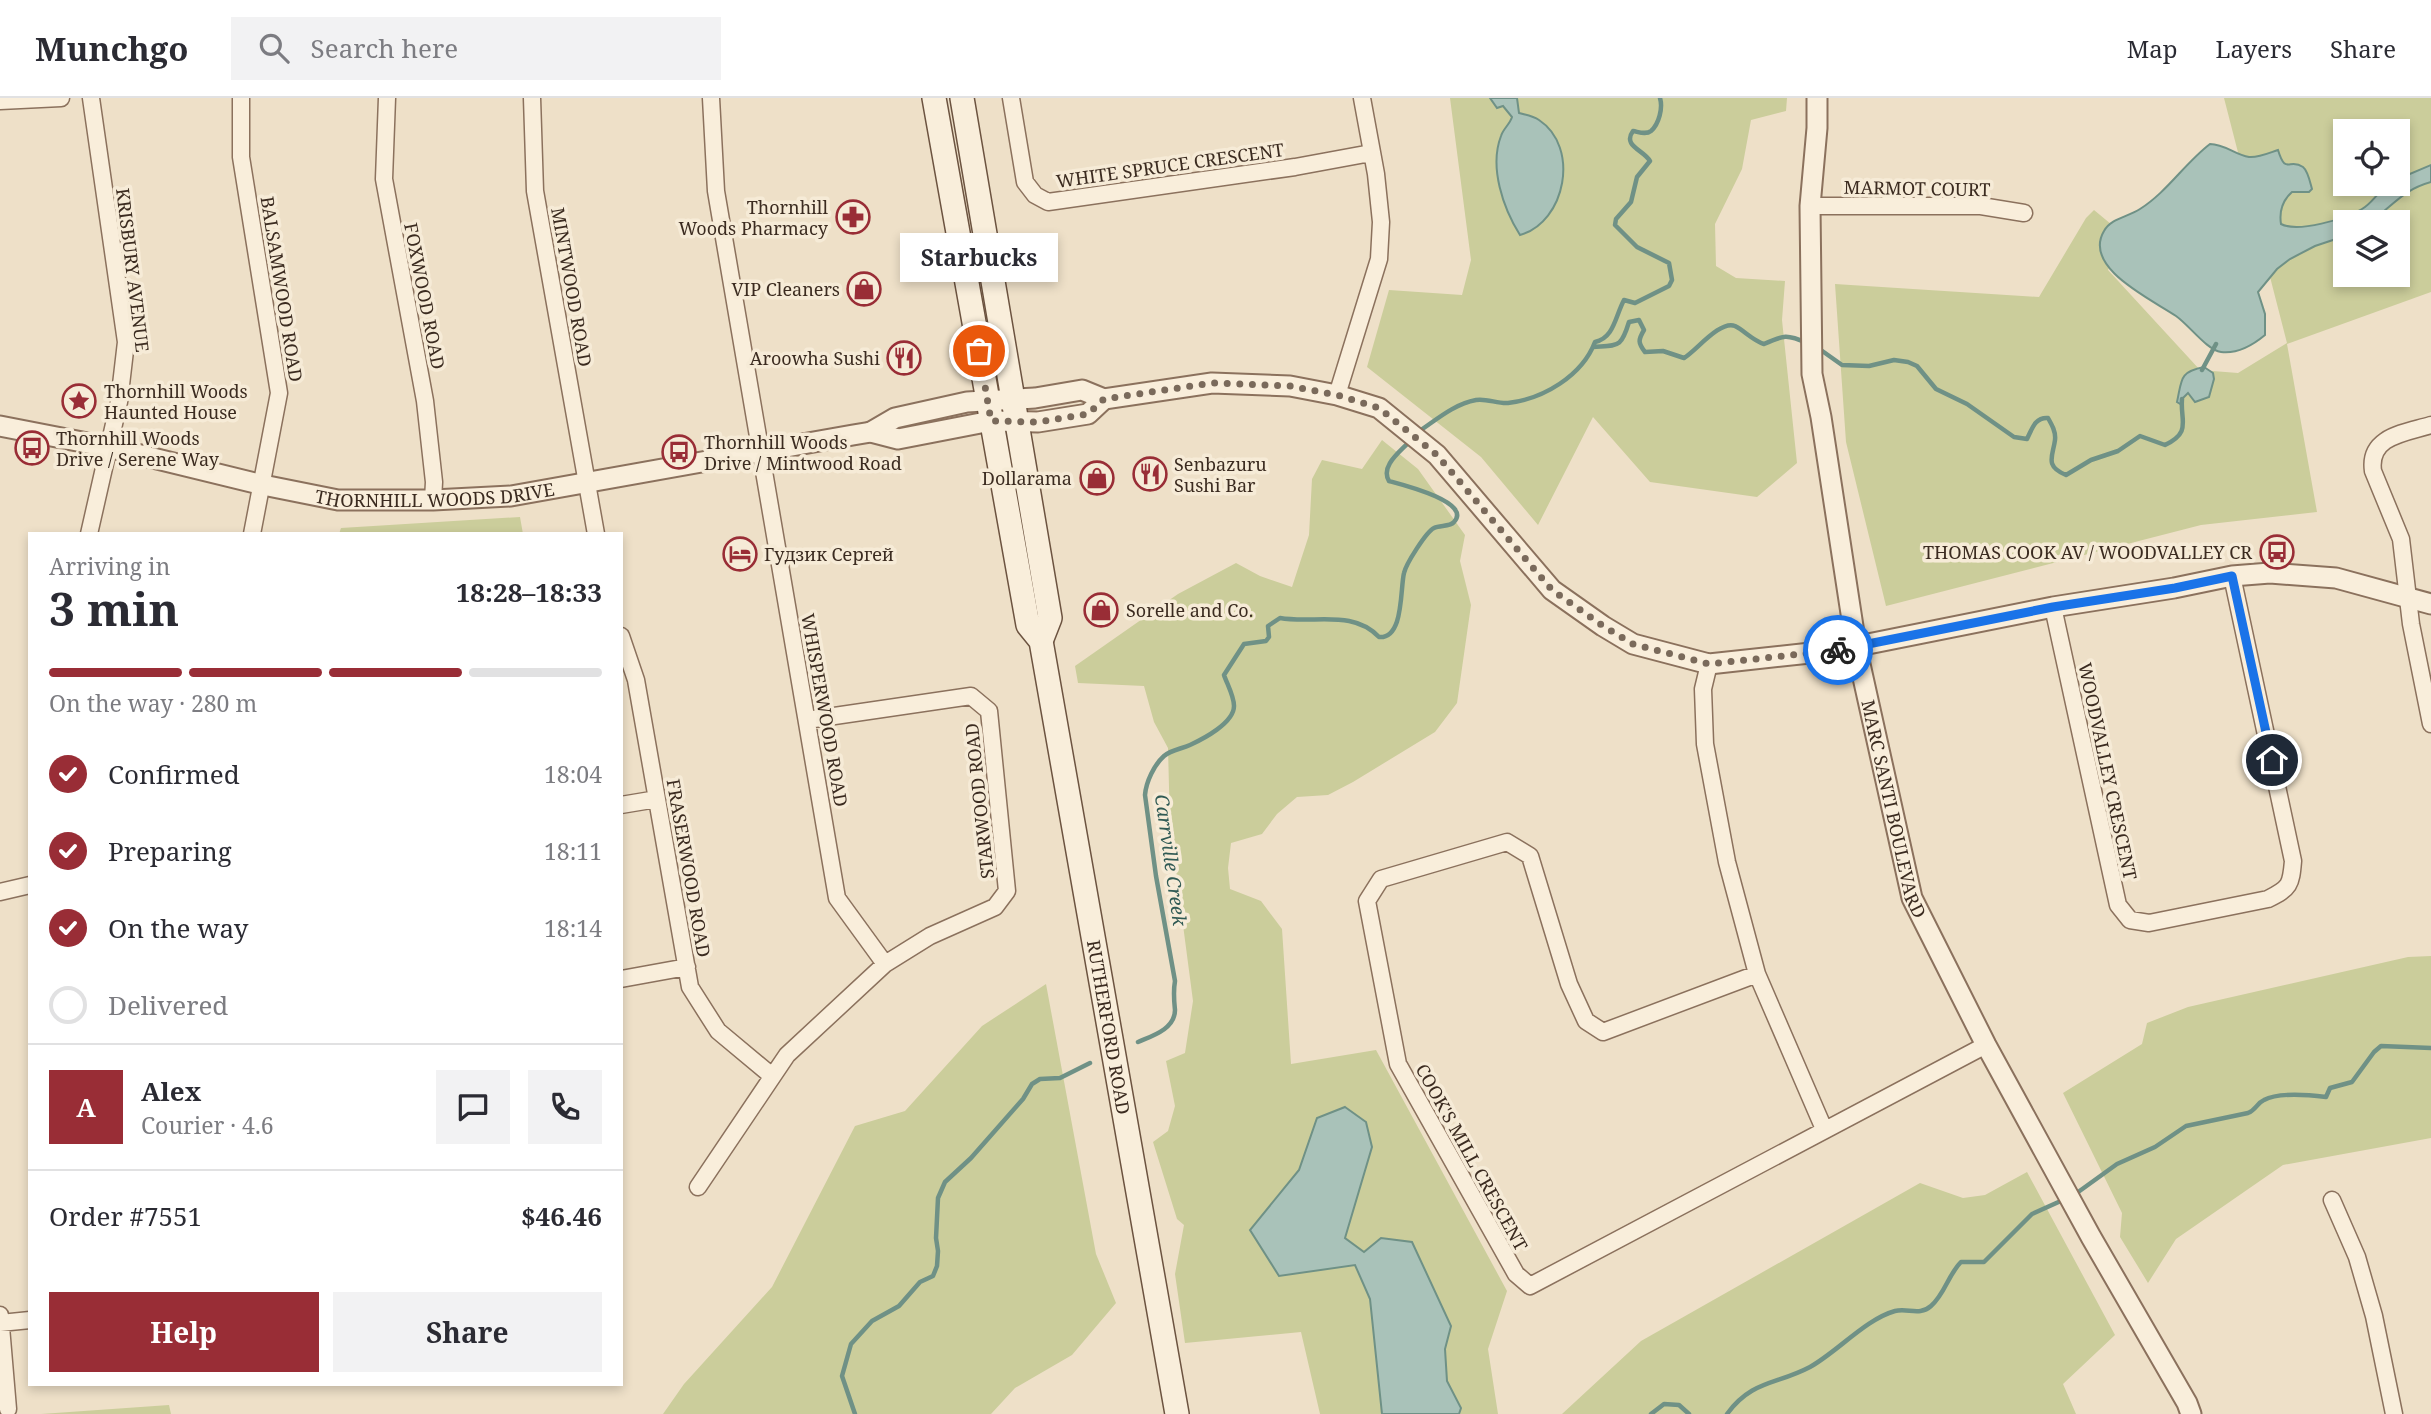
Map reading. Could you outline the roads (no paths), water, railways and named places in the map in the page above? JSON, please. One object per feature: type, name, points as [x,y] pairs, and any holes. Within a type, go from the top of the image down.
[{"type":"main road","name":"RUTHERFORD ROAD","points":[[934,98],[1028,625],[1041,641]]},
{"type":"main road","name":"RUTHERFORD ROAD","points":[[962,98],[1049,618],[1041,641],[1177,1414]]},
{"type":"street","points":[[0,101],[61,98]]},
{"type":"street","name":"KRISBURY AVENUE","points":[[89,532],[123,377],[126,342],[91,98]]},
{"type":"street","name":"BALSAMWOOD ROAD","points":[[241,98],[241,157],[279,393],[252,532]]},
{"type":"street","name":"FOXWOOD ROAD","points":[[387,98],[384,179],[425,401],[433,500]]},
{"type":"street","name":"MINTWOOD ROAD","points":[[532,98],[535,191],[587,482]]},
{"type":"street","name":"WHISPERWOOD ROAD","points":[[711,98],[716,191],[837,898],[885,964]]},
{"type":"street","name":"WHITE SPRUCE CRESCENT","points":[[1011,98],[1025,183],[1035,195],[1048,202],[1295,167],[1371,153]]},
{"type":"street","points":[[1362,98],[1376,174],[1381,222],[1379,259],[1337,395],[1379,408],[1437,455],[1552,590],[1633,644],[1709,664],[1856,646],[2053,607],[2232,576],[2270,573],[2336,578],[2431,604]]},
{"type":"street","name":"MARC SANTI BOULEVARD","points":[[1817,98],[1810,206],[1812,374],[1856,646],[1912,898],[1986,1045],[2191,1414]]},
{"type":"street","name":"MARMOT COURT","points":[[1810,206],[1981,206],[2024,213]]},
{"type":"street","name":"THORNHILL WOODS DRIVE","points":[[0,426],[108,447],[263,485],[338,500],[433,500],[511,496],[871,432],[895,418],[967,402],[989,411],[1016,410],[1038,422],[1088,414],[1104,399],[1212,383],[1290,386],[1337,395]]},
{"type":"street","points":[[2431,425],[2384,440],[2377,447],[2372,464],[2401,539],[2413,638],[2431,724]]},
{"type":"street","points":[[587,482],[596,532]]},
{"type":"street","name":"WOODVALLEY CRESCENT","points":[[2053,607],[2118,905],[2130,920],[2149,923],[2268,899],[2285,890],[2291,877],[2293,861],[2232,576]]},
{"type":"street","name":"FRASERWOOD ROAD","points":[[623,642],[636,680],[690,988],[718,1031],[772,1076]]},
{"type":"street","points":[[1709,664],[1703,689],[1705,744],[1727,862],[1757,974],[1824,1129]]},
{"type":"street","name":"STARWOOD ROAD","points":[[698,1186],[787,1055],[885,964],[930,936],[995,907],[1007,891],[989,711],[971,696],[807,720]]},
{"type":"street","points":[[623,805],[657,799]]},
{"type":"street","name":"COOK'S MILL CRESCENT","points":[[1757,974],[1603,1032],[1586,1021],[1569,984],[1530,856],[1507,842],[1381,879],[1367,901],[1398,1064],[1517,1274],[1530,1286],[1986,1045]]},
{"type":"street","points":[[0,892],[28,885]]},
{"type":"street","points":[[623,979],[687,967]]},
{"type":"street","points":[[2332,1200],[2357,1256],[2374,1316],[2394,1414]]},
{"type":"street","points":[[0,1315],[8,1409]]},
{"type":"street","points":[[0,1323],[28,1320]]},
{"type":"water","points":[[1490,98],[1517,98],[1519,113],[1539,120],[1552,132],[1560,148],[1562,183],[1557,200],[1548,215],[1536,227],[1520,235],[1503,200],[1497,174],[1498,148],[1502,133],[1512,117],[1503,106],[1497,108]]},
{"type":"water","points":[[2210,144],[2249,157],[2278,150],[2283,162],[2298,164],[2305,169],[2312,189],[2309,192],[2292,192],[2282,206],[2281,224],[2298,227],[2333,221],[2333,240],[2290,259],[2277,269],[2258,292],[2265,314],[2265,335],[2233,352],[2216,350],[2176,316],[2123,281],[2103,258],[2100,245],[2107,227],[2150,202]]},
{"type":"water","points":[[2431,165],[2431,182],[2410,191],[2410,174]]},
{"type":"water","points":[[2376,196],[2402,196],[2385,210],[2360,210]]},
{"type":"water","points":[[2204,367],[2213,373],[2214,379],[2209,397],[2195,402],[2188,393],[2182,399],[2182,405],[2177,402],[2186,374]]},
{"type":"water","points":[[1345,1107],[1366,1122],[1372,1147],[1345,1238],[1364,1252],[1381,1238],[1412,1242],[1451,1326],[1445,1349],[1447,1381],[1461,1408],[1459,1414],[1382,1414],[1370,1299],[1355,1265],[1279,1276],[1250,1230],[1299,1170],[1317,1118]]},
{"type":"waterway","points":[[1418,432],[1468,402],[1521,401],[1560,384],[1581,365],[1595,342],[1610,331],[1624,300],[1635,303],[1669,286],[1672,280],[1669,263],[1637,247],[1615,225],[1616,219],[1631,202],[1637,177],[1650,161],[1632,144],[1630,136],[1633,131],[1647,133],[1654,128],[1660,116],[1660,98]]},
{"type":"waterway","name":"Carrville Creek","points":[[1593,347],[1618,344],[1624,337],[1629,322],[1639,320],[1644,330],[1640,344],[1645,352],[1663,351],[1684,358],[1715,332],[1729,325],[1764,344],[1786,337],[1807,343]]},
{"type":"waterway","name":"Carrville Creek","points":[[2202,370],[2216,344]]},
{"type":"waterway","name":"Carrville Creek","points":[[1818,348],[1842,365],[1869,366],[1894,360],[1917,366],[1936,389],[1967,404],[2014,437],[2027,439],[2037,422],[2048,418],[2055,434],[2052,464],[2066,475],[2091,460],[2118,451],[2140,436],[2165,445],[2173,440],[2182,431],[2182,399]]},
{"type":"waterway","name":"Carrville Creek","points":[[1138,1042],[1167,1027],[1175,1010],[1175,981],[1145,795],[1151,774],[1167,754],[1202,739],[1217,730],[1229,718],[1234,702],[1224,675],[1244,644],[1266,641],[1269,637],[1268,626],[1280,618],[1345,620],[1369,628],[1379,637],[1393,630],[1397,622],[1408,563],[1430,531],[1452,524],[1457,515],[1445,501],[1389,481],[1389,465],[1410,441]]},
{"type":"waterway","points":[[2074,1195],[2117,1164],[2155,1147],[2186,1126],[2248,1113],[2270,1097],[2326,1097],[2330,1088],[2352,1082],[2381,1046],[2431,1048]]},
{"type":"waterway","name":"Carrville Creek","points":[[855,1414],[842,1376],[851,1344],[872,1321],[899,1306],[920,1282],[933,1276],[938,1251],[938,1198],[945,1182],[971,1158],[1023,1099],[1032,1084],[1040,1079],[1060,1078],[1090,1063]]},
{"type":"waterway","points":[[1727,1414],[1736,1403],[1755,1389],[1810,1367],[1884,1315],[1895,1311],[1927,1309],[1940,1296],[1961,1262],[1984,1262],[2032,1214],[2063,1200]]},
{"type":"waterway","points":[[1651,1414],[1664,1404],[1679,1405],[1689,1414]]},
{"type":"place","name":"Thornhill Woods Pharmacy","points":[[853,217]]},
{"type":"place","name":"VIP Cleaners","points":[[864,289]]},
{"type":"place","name":"Starbucks","points":[[979,351]]},
{"type":"place","name":"Aroowha Sushi","points":[[904,358]]},
{"type":"place","name":"Thornhill Woods Haunted House","points":[[79,401]]},
{"type":"place","name":"Thornhill Woods Drive / Serene Way","points":[[32,448]]},
{"type":"place","name":"Thornhill Woods Drive / Mintwood Road","points":[[679,452]]},
{"type":"place","name":"Senbazuru Sushi Bar","points":[[1150,474]]},
{"type":"place","name":"Dollarama","points":[[1097,478]]},
{"type":"place","name":"THOMAS COOK AV / WOODVALLEY CR","points":[[2277,552]]},
{"type":"place","name":"Гудзик Сергей","points":[[740,554]]},
{"type":"place","name":"Sorelle and Co.","points":[[1101,610]]}]
